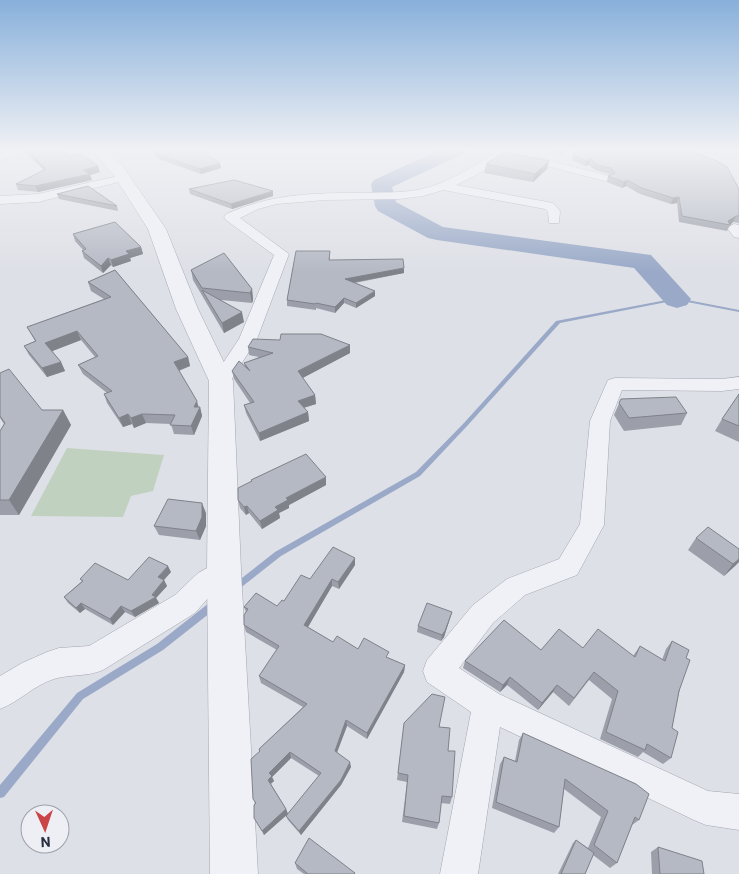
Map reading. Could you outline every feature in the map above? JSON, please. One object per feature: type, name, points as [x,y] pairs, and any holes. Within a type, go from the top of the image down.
[{"type":"street","points":[[0,200],[38,198],[73,190]]},
{"type":"street","points":[[131,190],[157,229],[187,309],[221,380],[234,874]]},
{"type":"street","points":[[221,380],[248,338],[282,254],[231,217],[248,207],[280,200],[308,197],[398,195],[430,190]]},
{"type":"street","points":[[461,190],[549,206],[554,211],[554,220]]},
{"type":"street","points":[[739,383],[722,385],[615,384],[600,421],[592,525],[568,567],[516,586],[482,614],[438,670],[488,705],[706,808],[739,812]]},
{"type":"street","points":[[0,694],[36,671],[50,666],[93,660],[185,604],[206,581],[225,586]]},
{"type":"street","points":[[460,874],[488,705]]},
{"type":"green space","points":[[67,448],[164,455],[153,491],[131,496],[123,517],[31,516]]},
{"type":"building","points":[[73,190],[93,190],[117,206],[57,194]]},
{"type":"building","points":[[191,190],[273,191],[231,204]]},
{"type":"building","points":[[648,190],[739,190],[739,216],[728,221],[730,225],[682,216],[679,197],[673,198]]},
{"type":"building","points":[[115,222],[141,247],[126,251],[129,254],[111,260],[108,258],[101,266],[82,251],[86,249],[73,234]]},
{"type":"building","points":[[296,251],[330,251],[329,260],[403,259],[404,268],[345,279],[375,291],[356,303],[344,298],[335,307],[287,300]]},
{"type":"building","points":[[224,253],[252,289],[250,293],[202,288],[191,270]]},
{"type":"building","points":[[115,270],[188,357],[174,362],[197,401],[194,407],[200,407],[191,426],[170,425],[175,415],[142,414],[131,418],[128,414],[119,418],[104,394],[112,391],[78,365],[98,356],[77,331],[45,343],[61,362],[42,368],[24,346],[36,341],[27,327],[111,297],[88,282]]},
{"type":"building","points":[[202,290],[242,312],[222,323]]},
{"type":"building","points":[[281,334],[321,334],[350,345],[298,371],[315,395],[298,401],[308,412],[259,433],[244,405],[254,402],[232,371],[239,361],[250,371],[244,363],[273,353],[248,347],[253,339],[280,340]]},
{"type":"building","points":[[9,369],[42,410],[63,410],[9,500],[0,500],[0,431],[5,423],[0,416],[0,373]]},
{"type":"building","points":[[739,394],[739,426],[722,419]]},
{"type":"building","points":[[676,397],[687,413],[629,418],[619,403],[621,399]]},
{"type":"building","points":[[306,454],[326,477],[286,498],[288,500],[275,507],[278,510],[260,521],[247,506],[244,507],[238,500],[238,488]]},
{"type":"building","points":[[168,499],[202,503],[202,517],[196,531],[154,526]]},
{"type":"building","points":[[708,527],[739,549],[739,559],[733,564],[696,538]]},
{"type":"building","points":[[333,547],[355,558],[338,582],[332,579],[304,625],[333,642],[337,636],[358,649],[364,638],[389,652],[386,657],[405,665],[367,733],[346,720],[335,751],[350,762],[341,780],[299,831],[286,816],[321,773],[290,752],[269,773],[272,776],[268,780],[286,809],[262,831],[254,818],[254,805],[256,803],[253,799],[251,759],[260,751],[259,749],[307,704],[259,676],[279,646],[244,625],[244,615],[248,609],[244,607],[256,593],[277,606],[282,600],[284,601],[301,575],[310,579]]},
{"type":"building","points":[[149,557],[168,566],[158,577],[164,580],[152,595],[156,597],[131,611],[121,606],[110,619],[81,603],[76,608],[64,597],[83,581],[80,579],[95,563],[128,580]]},
{"type":"building","points":[[427,603],[452,612],[442,635],[418,626]]},
{"type":"building","points":[[504,620],[541,650],[559,629],[583,648],[598,629],[635,657],[640,646],[665,661],[672,641],[689,650],[686,658],[690,660],[679,691],[672,728],[678,732],[671,758],[647,744],[645,750],[606,732],[618,691],[594,672],[574,698],[557,685],[542,703],[510,677],[503,685],[465,661]]},
{"type":"building","points":[[432,694],[445,697],[439,727],[450,728],[448,751],[455,751],[452,797],[442,796],[439,823],[404,816],[408,775],[398,773],[404,723]]},
{"type":"building","points":[[523,733],[636,784],[649,794],[639,820],[635,817],[617,863],[594,845],[608,811],[565,779],[559,827],[496,802],[504,757],[517,762]]},
{"type":"building","points":[[309,838],[355,873],[308,874],[295,863]]},
{"type":"building","points":[[576,840],[594,853],[585,874],[561,874]]},
{"type":"building","points":[[658,847],[702,861],[704,874],[660,874]]},
{"type":"waterway","points":[[382,190],[386,206],[437,233],[642,261],[677,299]]},
{"type":"waterway","points":[[236,587],[278,554],[418,474],[558,322],[677,299],[739,311]]},
{"type":"waterway","points":[[0,793],[80,696],[160,647],[212,606]]}]
